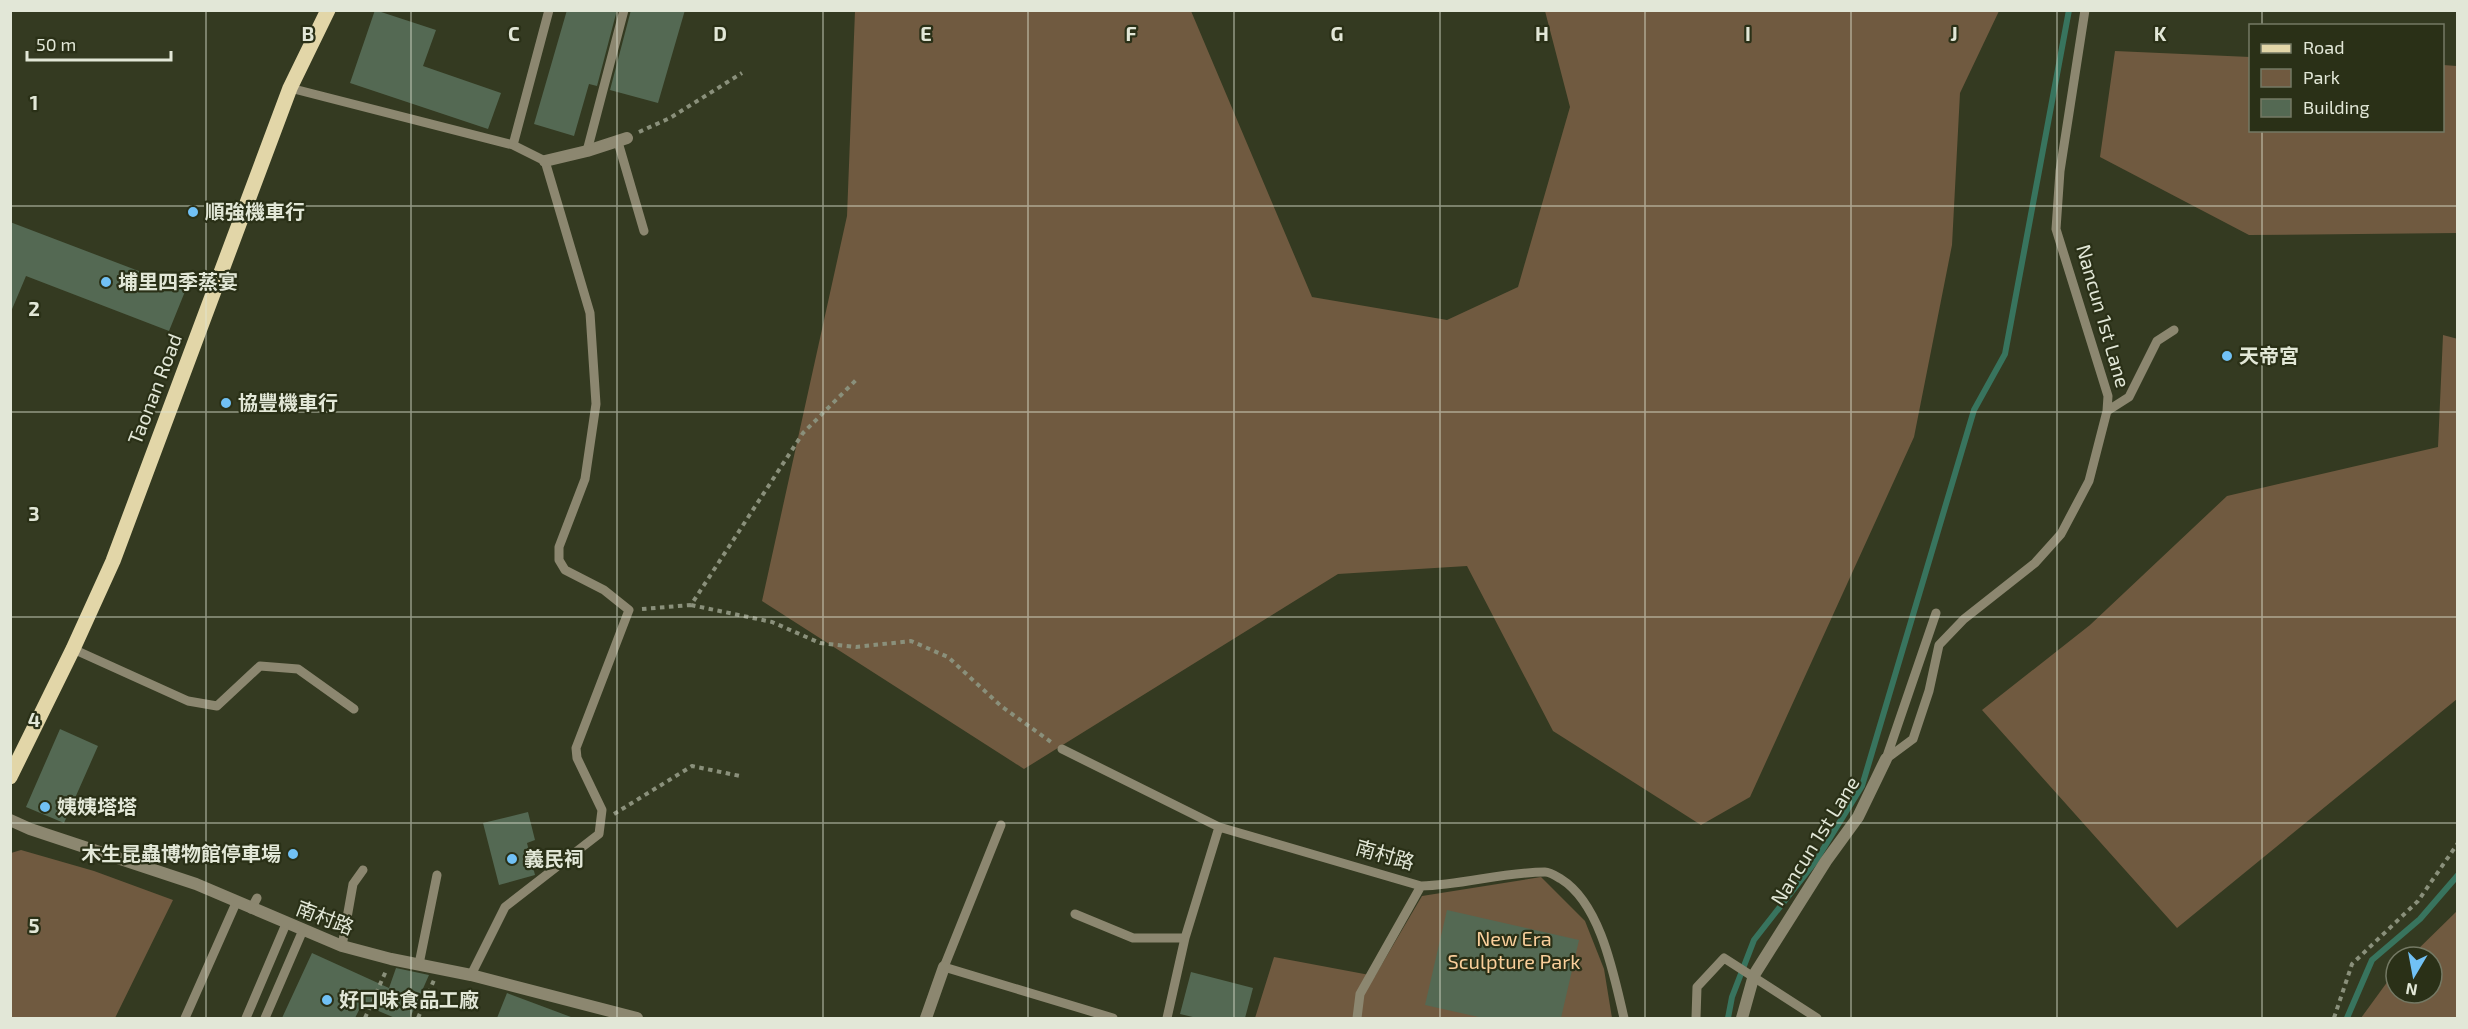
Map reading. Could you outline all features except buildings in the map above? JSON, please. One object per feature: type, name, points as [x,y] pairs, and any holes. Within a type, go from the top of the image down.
[{"type":"main road","name":"Taonan Road","points":[[10,777],[73,649],[112,561],[290,88],[328,10]]},
{"type":"street","points":[[545,161],[623,140]]},
{"type":"street","name":"Nancun 1st Lane","points":[[1742,1018],[1754,975],[1826,861],[1858,817],[1886,759]]},
{"type":"street","name":"南村路","points":[[10,820],[195,884],[236,903],[254,904],[286,924],[342,946],[391,959],[471,975],[637,1018]]},
{"type":"street","points":[[926,1018],[944,967]]},
{"type":"lane","points":[[513,145],[549,10]]},
{"type":"lane","points":[[587,151],[624,10]]},
{"type":"lane","name":"Nancun 1st Lane","points":[[1886,759],[1913,740],[1929,691],[1939,645],[1964,619],[2035,562],[2061,534],[2089,482],[2107,411],[2108,396],[2056,229],[2060,171],[2085,10]]},
{"type":"lane","points":[[290,88],[513,145],[545,161],[590,314],[596,404],[585,479],[559,547],[559,560],[565,570],[604,590],[629,610],[576,748],[577,758],[602,810],[599,834],[505,908],[471,975]]},
{"type":"lane","points":[[623,140],[644,231]]},
{"type":"lane","points":[[2107,411],[2129,397],[2157,341],[2174,330]]},
{"type":"lane","points":[[1886,759],[1936,613]]},
{"type":"lane","points":[[73,649],[188,701],[217,706],[260,666],[298,669],[354,709]]},
{"type":"lane","name":"南村路","points":[[1062,749],[1219,827],[1421,886],[1447,886],[1548,872],[1569,884],[1589,911],[1610,959],[1624,1018]]},
{"type":"lane","points":[[1001,825],[944,967],[1113,1018]]},
{"type":"lane","points":[[1167,1018],[1185,939],[1219,827]]},
{"type":"lane","points":[[342,946],[353,884],[363,870]]},
{"type":"lane","points":[[419,964],[437,875]]},
{"type":"lane","points":[[1357,1018],[1360,994],[1421,886]]},
{"type":"lane","points":[[184,1018],[236,903]]},
{"type":"lane","points":[[1075,914],[1133,938],[1185,939]]},
{"type":"lane","points":[[246,1018],[286,924]]},
{"type":"lane","points":[[265,1018],[303,930]]},
{"type":"lane","points":[[1696,1018],[1697,987],[1724,958],[1754,975],[1817,1018]]},
{"type":"path","points":[[623,140],[670,118],[742,73]]},
{"type":"path","points":[[691,604],[802,433],[858,378]]},
{"type":"path","points":[[629,610],[691,604],[772,622],[820,643],[856,647],[911,641],[948,657],[1001,706],[1062,749]]},
{"type":"path","points":[[601,822],[692,766],[740,776]]},
{"type":"path","points":[[2334,1018],[2352,964],[2418,901],[2457,843]]},
{"type":"path","points":[[365,1018],[391,959]]},
{"type":"path","points":[[418,1018],[439,968]]},
{"type":"green space","points":[[855,11],[1191,11],[1312,297],[1447,320],[1518,287],[1570,107],[1545,11],[1999,11],[1960,93],[1952,245],[1914,437],[1750,797],[1701,825],[1553,731],[1467,566],[1338,574],[1024,769],[762,601],[847,216]]},
{"type":"green space","points":[[2115,51],[2249,57],[2249,132],[2444,132],[2444,65],[2457,66],[2457,233],[2249,235],[2100,157]]},
{"type":"green space","points":[[2443,335],[2458,339],[2457,699],[2177,928],[1982,710],[2090,625],[2227,496],[2438,447]]},
{"type":"green space","points":[[21,850],[94,871],[173,900],[115,1018],[11,1018],[11,853]]},
{"type":"green space","name":"New Era Sculpture Park","points":[[1541,877],[1585,921],[1604,969],[1612,1018],[1255,1018],[1274,957],[1375,976],[1422,896]]},
{"type":"green space","points":[[2457,911],[2457,1018],[2361,1018],[2384,986],[2384,1005],[2444,1005],[2444,945],[2422,945]]},
{"type":"waterway","points":[[1728,1018],[1732,997],[1754,940],[1815,862],[1862,786],[1974,410],[2005,354],[2069,10]]},
{"type":"waterway","points":[[2347,1018],[2372,960],[2420,919],[2458,875]]},
{"type":"place","name":"順強機車行","points":[[193,212]]},
{"type":"place","name":"埔里四季蒸宴","points":[[106,282]]},
{"type":"place","name":"天帝宮","points":[[2227,356]]},
{"type":"place","name":"協豐機車行","points":[[226,403]]},
{"type":"place","name":"姨姨塔塔","points":[[45,807]]},
{"type":"place","name":"木生昆蟲博物館停車場","points":[[293,854]]},
{"type":"place","name":"義民祠","points":[[512,859]]},
{"type":"place","name":"好口味食品工廠","points":[[327,1000]]}]
